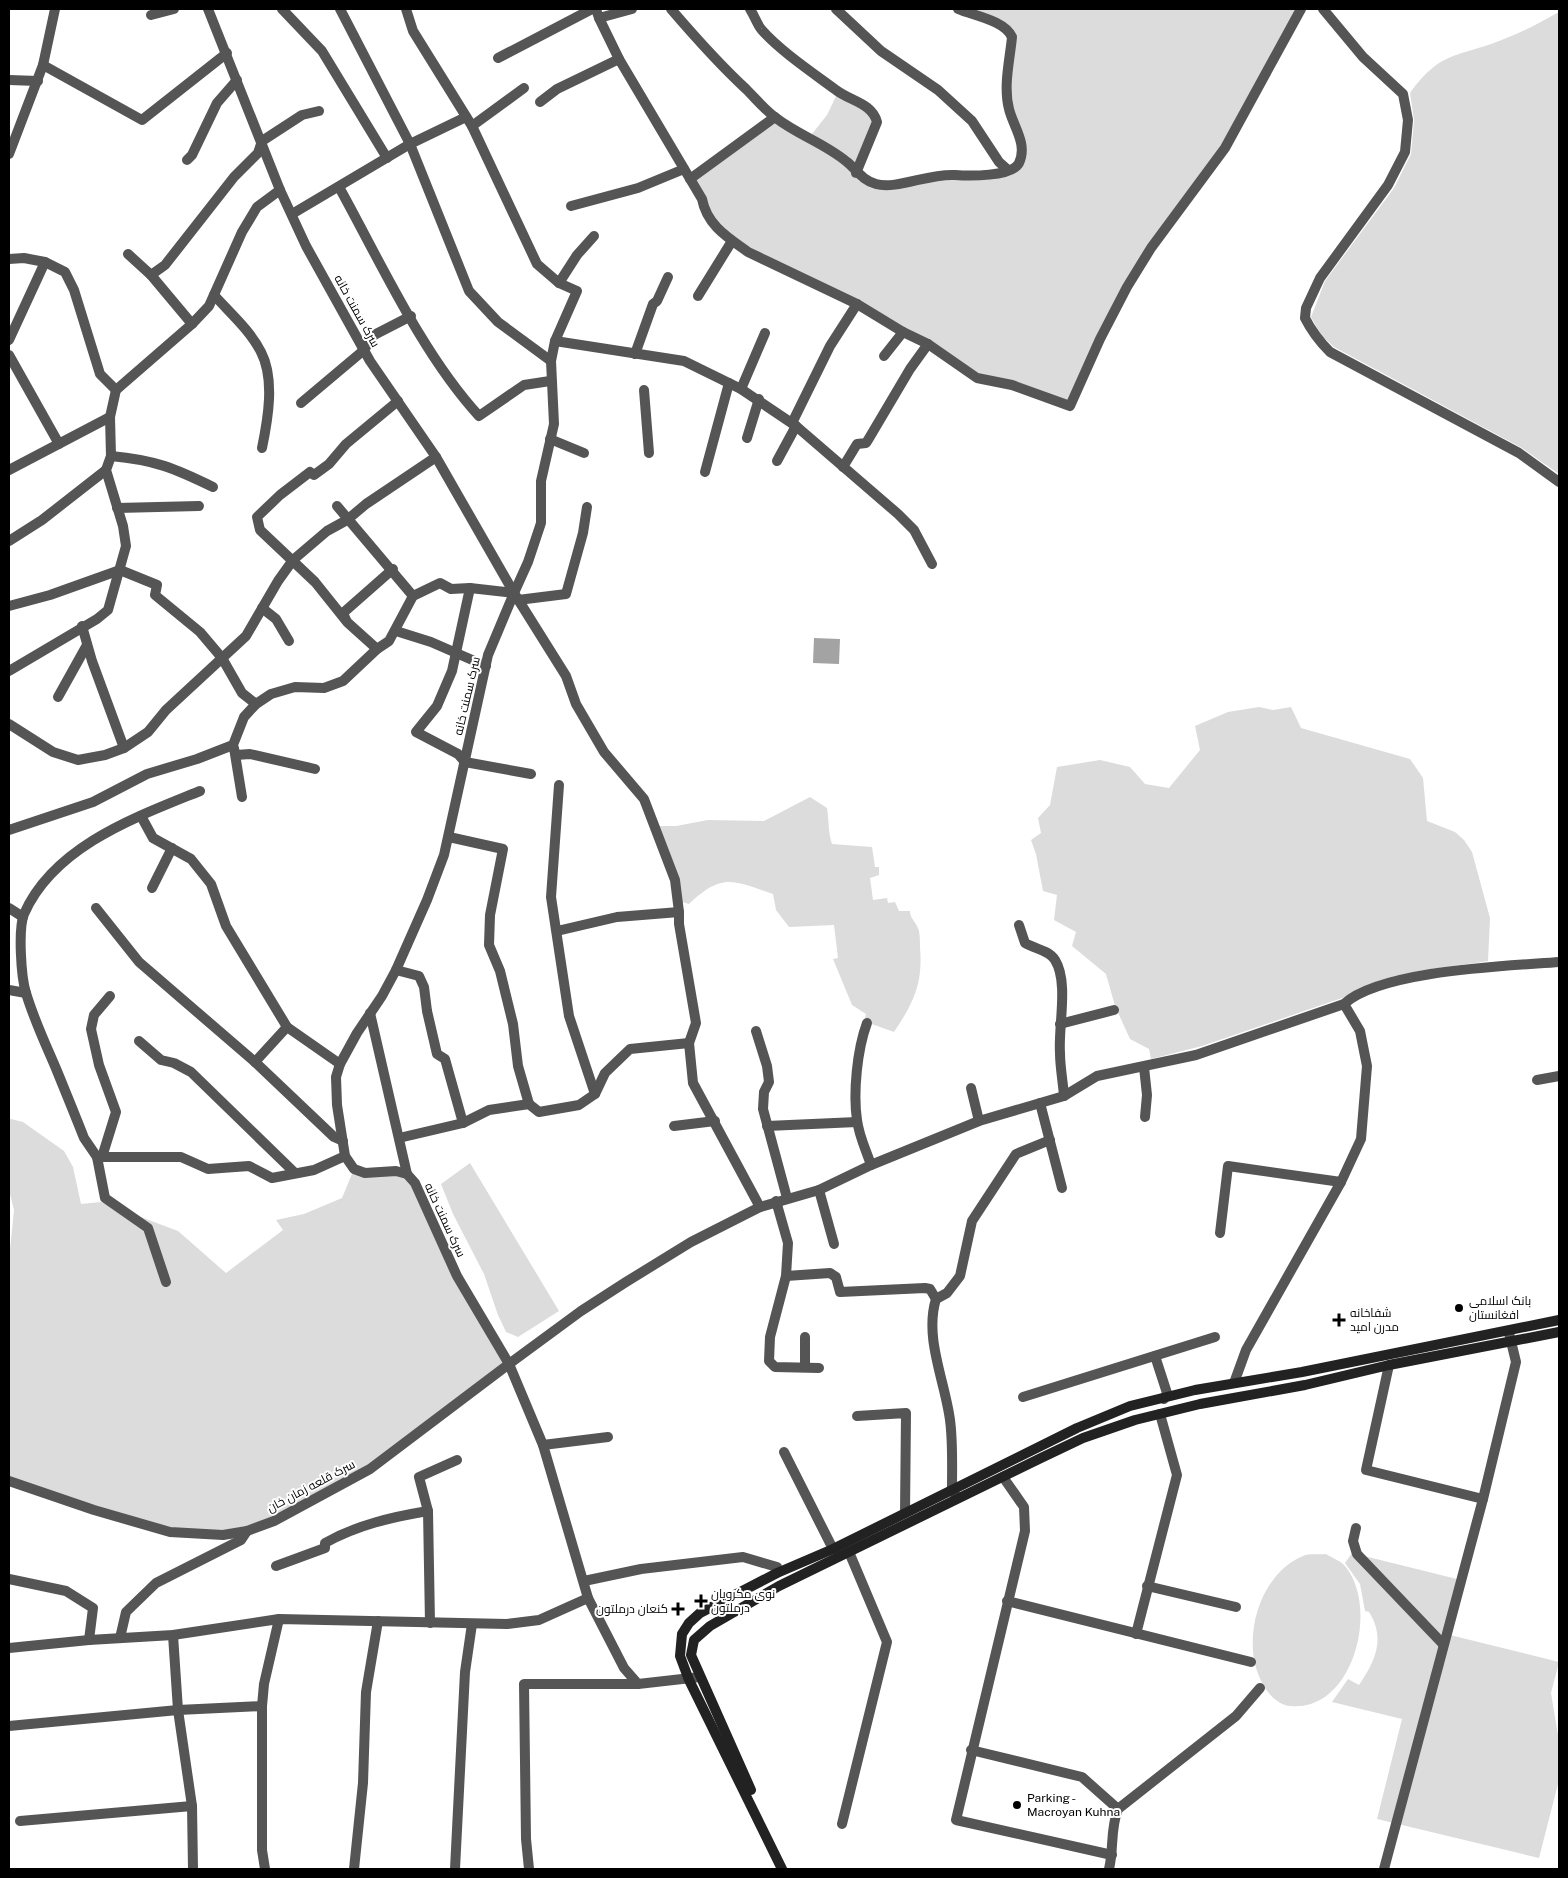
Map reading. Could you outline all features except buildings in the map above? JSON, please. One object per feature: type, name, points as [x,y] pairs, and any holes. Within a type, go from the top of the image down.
[{"type":"main road","points":[[790,1869],[694,1678],[680,1656],[682,1634],[689,1623],[700,1613],[777,1573],[833,1549],[1077,1428],[1130,1406],[1234,1383],[1302,1372],[1559,1320]]},
{"type":"main road","points":[[782,1869],[694,1678],[690,1655],[694,1640],[710,1626],[779,1586],[1083,1438],[1135,1420],[1228,1397],[1305,1385],[1389,1365],[1511,1343],[1559,1332]]},
{"type":"street","points":[[9,154],[43,66],[55,9]]},
{"type":"street","points":[[151,15],[174,9]]},
{"type":"street","name":"سرک سمنت خانه","points":[[208,9],[280,190],[306,246],[364,350],[436,457],[516,596],[486,666],[449,837],[427,900],[396,970],[357,1032],[340,1064],[336,1077],[337,1105],[345,1156]]},
{"type":"street","points":[[282,9],[322,51],[387,158]]},
{"type":"street","points":[[340,9],[410,144],[469,291],[498,322],[551,361]]},
{"type":"street","points":[[406,9],[413,31],[469,122],[537,264],[559,283],[577,291],[555,342],[551,361],[550,381],[554,424],[541,481],[540,523],[516,596]]},
{"type":"street","points":[[498,58],[592,9]]},
{"type":"street","points":[[632,9],[598,14],[619,59],[702,200],[709,220],[732,241],[748,252],[857,304],[903,332],[928,344],[977,378],[1012,385],[1070,406],[1100,339],[1127,288],[1151,248],[1225,148],[1301,9]]},
{"type":"street","points":[[671,9],[704,49],[774,117],[848,162],[856,173],[876,184],[885,186],[934,174],[976,177],[1008,170],[1017,166],[1022,155],[1017,126],[1009,109],[1007,86],[1012,37],[1009,31],[1001,25],[958,9]]},
{"type":"street","points":[[750,9],[761,28],[803,65],[838,92],[853,99],[875,114],[877,122],[856,173]]},
{"type":"street","points":[[836,9],[881,51],[938,90],[972,122],[999,162],[1008,170]]},
{"type":"street","points":[[1323,9],[1363,57],[1403,94],[1408,120],[1405,152],[1388,185],[1328,266],[1312,293],[1305,318],[1316,339],[1330,352],[1519,453],[1559,482]]},
{"type":"street","points":[[43,66],[142,120],[227,53]]},
{"type":"street","points":[[540,102],[557,89],[619,59]]},
{"type":"street","points":[[9,80],[38,81]]},
{"type":"street","points":[[187,160],[192,155],[217,103],[237,80]]},
{"type":"street","points":[[292,214],[410,144],[469,122],[524,88]]},
{"type":"street","points":[[151,275],[165,266],[234,177],[258,153],[262,141],[302,116],[319,111]]},
{"type":"street","points":[[690,179],[774,117]]},
{"type":"street","points":[[9,126],[20,128]]},
{"type":"street","points":[[571,206],[638,188],[684,170]]},
{"type":"street","points":[[339,186],[410,316],[462,397],[479,416],[524,385],[550,381]]},
{"type":"street","points":[[9,541],[42,520],[106,470],[111,456],[110,417],[116,390],[192,324],[209,306],[247,224],[257,207],[280,190]]},
{"type":"street","points":[[559,283],[577,255],[594,236]]},
{"type":"street","points":[[698,296],[732,241]]},
{"type":"street","points":[[128,254],[151,275],[192,324]]},
{"type":"street","points":[[9,259],[24,258],[46,262],[65,272],[74,290],[100,374],[116,390]]},
{"type":"street","points":[[9,340],[46,262]]},
{"type":"street","points":[[635,354],[653,304],[657,301],[668,277]]},
{"type":"street","points":[[214,295],[253,339],[262,354],[268,390],[268,414],[262,448]]},
{"type":"street","points":[[777,461],[830,346],[857,304]]},
{"type":"street","points":[[301,403],[364,350],[374,334],[410,316]]},
{"type":"street","points":[[884,356],[903,332]]},
{"type":"street","points":[[741,388],[765,333]]},
{"type":"street","points":[[555,342],[684,361],[741,388],[794,425],[914,530],[932,564]]},
{"type":"street","points":[[843,467],[857,444],[868,440],[910,369],[928,344]]},
{"type":"street","points":[[9,354],[59,444]]},
{"type":"street","points":[[705,472],[729,383]]},
{"type":"street","points":[[644,390],[649,453]]},
{"type":"street","points":[[747,438],[759,400]]},
{"type":"street","points":[[377,648],[347,622],[315,582],[260,530],[257,517],[296,482],[310,472],[314,475],[329,464],[346,444],[398,401]]},
{"type":"street","points":[[9,470],[110,417]]},
{"type":"street","points":[[550,439],[584,453]]},
{"type":"street","points":[[111,456],[142,459],[173,467],[214,487]]},
{"type":"street","points":[[9,724],[53,752],[78,760],[105,755],[124,748],[148,732],[166,710],[246,636],[293,560],[327,532],[436,457]]},
{"type":"street","points":[[9,671],[108,610],[126,546],[123,526],[106,470]]},
{"type":"street","points":[[117,508],[198,506]]},
{"type":"street","points":[[337,506],[413,596]]},
{"type":"street","points":[[242,797],[235,750],[244,717],[256,704],[271,694],[295,686],[324,688],[343,681],[377,648],[389,642],[413,596],[440,583],[451,589],[470,588],[516,596],[566,594],[583,533],[587,507]]},
{"type":"street","points":[[9,606],[50,595],[120,570],[157,585],[155,595],[200,632],[222,658],[242,693],[256,704]]},
{"type":"street","points":[[347,622],[343,613],[393,570]]},
{"type":"street","points":[[470,588],[452,670],[437,706],[416,732],[458,754],[465,762],[531,774]]},
{"type":"street","points":[[516,596],[566,676],[576,704],[604,752],[644,799],[675,880],[679,924],[696,1023],[690,1043],[693,1083],[760,1207]]},
{"type":"street","points":[[262,608],[276,619],[289,641]]},
{"type":"street","points":[[82,626],[124,748]]},
{"type":"street","points":[[396,631],[431,642],[454,654],[486,666]]},
{"type":"street","points":[[58,697],[88,645]]},
{"type":"street","points":[[9,830],[93,802],[147,774],[235,750],[315,769]]},
{"type":"street","points":[[559,785],[551,898],[569,1016],[595,1094]]},
{"type":"street","points":[[99,1157],[84,1138],[26,993],[21,953],[23,916],[33,898],[72,855],[102,836],[141,816],[200,791]]},
{"type":"street","points":[[141,816],[153,838],[191,859],[211,884],[226,926],[286,1027],[340,1064]]},
{"type":"street","points":[[449,837],[502,849],[490,915],[489,945],[500,971],[513,1024],[518,1066],[529,1104],[539,1112],[579,1105],[595,1094],[605,1074],[630,1049],[690,1043]]},
{"type":"street","points":[[152,888],[172,848]]},
{"type":"street","points":[[9,908],[23,916]]},
{"type":"street","points":[[96,908],[139,962],[255,1062],[334,1137],[343,1141]]},
{"type":"street","points":[[557,931],[617,918],[679,912]]},
{"type":"street","points":[[1019,925],[1025,943],[1046,952],[1054,958],[1058,966],[1062,993],[1060,1053],[1064,1096]]},
{"type":"street","name":"سرک قلعه زمان خان","points":[[9,1481],[94,1510],[170,1532],[223,1535],[247,1531],[274,1521],[370,1469],[581,1311],[691,1242],[760,1207],[782,1199],[819,1190],[871,1165],[979,1122],[1064,1096],[1097,1076],[1196,1055],[1344,1004],[1353,996],[1390,981],[1488,968],[1559,963]]},
{"type":"street","points":[[396,970],[419,976],[424,987],[427,1011],[437,1054],[445,1059],[463,1122]]},
{"type":"street","points":[[9,990],[26,993]]},
{"type":"street","points":[[110,996],[94,1014],[91,1030],[99,1065],[116,1112],[99,1157],[104,1198],[148,1228],[166,1282]]},
{"type":"street","points":[[1234,1383],[1250,1343],[1341,1182],[1361,1140],[1367,1066],[1360,1031],[1344,1004]]},
{"type":"street","points":[[1060,1024],[1114,1010]]},
{"type":"street","name":"سرک سمنت خانه","points":[[370,1014],[407,1174],[414,1183],[457,1276],[509,1364],[542,1445],[588,1598],[617,1656],[638,1684]]},
{"type":"street","points":[[867,1024],[861,1038],[855,1102],[857,1122],[871,1165]]},
{"type":"street","points":[[255,1062],[286,1027]]},
{"type":"street","points":[[756,1031],[767,1066],[769,1082],[764,1092],[763,1109],[782,1199],[788,1243],[786,1276],[770,1337],[769,1361],[774,1367],[819,1368]]},
{"type":"street","points":[[139,1041],[160,1060],[174,1062],[191,1072],[294,1172]]},
{"type":"street","points":[[1144,1067],[1147,1095],[1145,1118]]},
{"type":"street","points":[[1537,1080],[1559,1076]]},
{"type":"street","points":[[971,1088],[979,1122]]},
{"type":"street","points":[[1040,1103],[1062,1188]]},
{"type":"street","points":[[399,1138],[463,1122],[489,1110],[529,1104]]},
{"type":"street","points":[[674,1126],[715,1121]]},
{"type":"street","points":[[767,1126],[857,1122]]},
{"type":"street","points":[[958,1500],[952,1489],[950,1421],[933,1337],[933,1308],[936,1299],[947,1292],[960,1276],[972,1221],[1016,1154],[1050,1140]]},
{"type":"street","points":[[99,1157],[181,1157],[208,1169],[249,1166],[272,1178],[294,1172],[314,1170],[345,1156],[354,1168],[360,1171],[396,1170],[407,1174]]},
{"type":"street","points":[[1220,1233],[1228,1166],[1341,1182]]},
{"type":"street","points":[[819,1190],[834,1244]]},
{"type":"street","points":[[786,1276],[830,1273],[836,1277],[840,1292],[928,1288],[936,1299]]},
{"type":"street","points":[[1384,1869],[1483,1499],[1516,1362],[1508,1330]]},
{"type":"street","points":[[805,1337],[805,1367]]},
{"type":"street","points":[[1023,1397],[1215,1337]]},
{"type":"street","points":[[1155,1356],[1167,1393],[1164,1399]]},
{"type":"street","points":[[1389,1365],[1366,1470],[1483,1499]]},
{"type":"street","points":[[857,1416],[906,1413],[905,1513]]},
{"type":"street","points":[[1136,1634],[1177,1475],[1160,1414]]},
{"type":"street","points":[[542,1445],[608,1437]]},
{"type":"street","points":[[784,1452],[833,1549]]},
{"type":"street","points":[[430,1623],[428,1511],[419,1477],[457,1460]]},
{"type":"street","points":[[1003,1477],[1024,1507],[1024,1531],[956,1820],[1112,1855]]},
{"type":"street","points":[[276,1566],[324,1548],[325,1543],[346,1531],[397,1516],[428,1511]]},
{"type":"street","points":[[1356,1528],[1354,1541],[1357,1554],[1443,1644]]},
{"type":"street","points":[[120,1638],[126,1612],[156,1583],[241,1540],[247,1531]]},
{"type":"street","points":[[842,1824],[887,1642],[848,1552]]},
{"type":"street","points":[[584,1580],[642,1569],[743,1557],[777,1567],[777,1573]]},
{"type":"street","points":[[9,1579],[66,1591],[93,1608],[89,1640]]},
{"type":"street","points":[[1147,1586],[1236,1607]]},
{"type":"street","points":[[9,1648],[89,1640],[173,1635],[279,1619],[507,1624],[539,1620],[588,1598]]},
{"type":"street","points":[[1007,1601],[1251,1662]]},
{"type":"street","points":[[265,1869],[262,1850],[262,1706],[264,1684],[279,1619]]},
{"type":"street","points":[[354,1869],[363,1783],[366,1692],[378,1621]]},
{"type":"street","points":[[456,1869],[464,1672],[472,1624]]},
{"type":"street","points":[[173,1635],[178,1710],[192,1806],[193,1869]]},
{"type":"street","points":[[529,1869],[526,1839],[524,1684],[638,1684],[694,1678]]},
{"type":"street","points":[[1109,1869],[1112,1855],[1112,1834],[1118,1809],[1236,1716],[1260,1688]]},
{"type":"street","points":[[9,1726],[178,1710],[262,1706]]},
{"type":"street","points":[[971,1750],[1082,1777],[1118,1809]]},
{"type":"street","points":[[20,1821],[192,1806]]},
{"type":"shaded area","points":[[958,9],[1301,9],[1227,141],[1151,248],[1070,406],[985,381],[955,362],[748,252],[709,220],[690,179],[775,117],[808,139],[827,115],[838,92],[875,114],[856,173],[876,184],[1008,170],[1022,155],[1009,109],[1009,31]]},
{"type":"shaded area","points":[[1559,12],[1559,474],[1522,448],[1334,347],[1321,335],[1311,317],[1325,281],[1394,188],[1411,154],[1414,120],[1410,93],[1421,79],[1432,69],[1452,57],[1511,36]]},
{"type":"shaded area","points":[[814,638],[840,639],[839,664],[813,663]]},
{"type":"shaded area","points":[[1259,707],[1273,710],[1291,707],[1301,728],[1410,759],[1423,778],[1427,821],[1455,832],[1464,840],[1472,852],[1490,918],[1488,961],[1414,972],[1378,981],[1345,997],[1202,1046],[1151,1059],[1149,1049],[1130,1039],[1115,1006],[1106,974],[1072,946],[1076,932],[1054,920],[1057,895],[1043,891],[1036,854],[1031,840],[1041,833],[1038,818],[1050,805],[1057,767],[1100,760],[1130,767],[1145,784],[1169,788],[1200,750],[1195,726],[1228,712]]},
{"type":"shaded area","points":[[810,797],[827,808],[832,844],[872,847],[875,867],[879,867],[879,875],[870,878],[873,900],[887,898],[888,903],[895,902],[899,911],[910,911],[918,928],[921,960],[916,992],[894,1032],[869,1023],[865,1018],[866,1014],[852,1005],[833,959],[838,958],[834,925],[789,927],[776,910],[773,894],[738,883],[720,883],[711,887],[689,904],[678,901],[654,826],[676,826],[708,820],[764,821]]},
{"type":"shaded area","points":[[9,1120],[23,1122],[64,1151],[73,1167],[81,1204],[101,1202],[178,1231],[226,1273],[283,1230],[276,1220],[304,1214],[342,1198],[354,1169],[407,1174],[431,1222],[509,1364],[370,1469],[274,1521],[197,1535],[9,1481],[9,1260],[14,1210],[9,1190]]},
{"type":"shaded area","points":[[470,1163],[559,1311],[518,1337],[506,1332],[484,1274],[453,1214],[441,1184]]},
{"type":"shaded area","points":[[1352,1553],[1465,1581],[1450,1635],[1559,1662],[1551,1693],[1559,1741],[1559,1780],[1539,1858],[1377,1819],[1402,1719],[1332,1702],[1348,1679],[1359,1685],[1374,1658],[1378,1641],[1374,1622],[1369,1612],[1365,1611],[1360,1584],[1345,1563]]},
{"type":"shaded area","points":[[1326,1554],[1345,1566],[1355,1584],[1360,1607],[1360,1631],[1354,1654],[1344,1676],[1330,1693],[1312,1704],[1286,1705],[1278,1702],[1269,1693],[1257,1670],[1253,1651],[1253,1632],[1257,1613],[1264,1595],[1274,1579],[1287,1565],[1305,1555]]},
{"type":"place","name":"بانک اسلامی افغانستان","points":[[1459,1308]]},
{"type":"place","name":"شفاخانه مدرن امید","points":[[1339,1320]]},
{"type":"place","name":"نوی مکرویان درملتون","points":[[701,1601]]},
{"type":"place","name":"کنعان درملتون","points":[[678,1609]]},
{"type":"place","name":"Parking - Macroyan Kuhna","points":[[1017,1805]]}]
